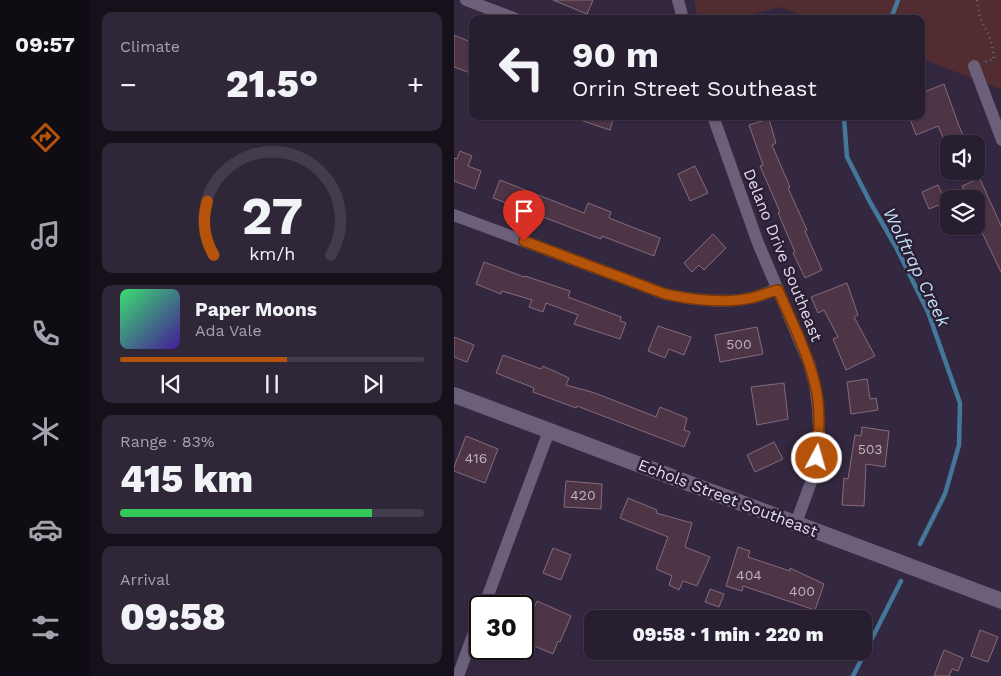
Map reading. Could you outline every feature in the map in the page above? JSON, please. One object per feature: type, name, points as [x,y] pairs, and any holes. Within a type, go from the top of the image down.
[{"type":"street","points":[[466,0],[505,15]]},
{"type":"street","points":[[678,0],[682,15]]},
{"type":"street","points":[[974,66],[1001,140]]},
{"type":"street","name":"Delano Drive Southeast","points":[[715,120],[758,243],[809,363],[815,385],[819,432],[817,458],[796,523]]},
{"type":"street","points":[[454,215],[665,294],[689,299],[716,301],[752,298],[778,290]]},
{"type":"street","name":"Echols Street Southeast","points":[[454,395],[1001,600]]},
{"type":"street","points":[[488,595],[549,431]]},
{"type":"street","points":[[458,676],[469,646]]},
{"type":"path","points":[[974,66],[994,59],[989,35],[980,18],[977,0]]},
{"type":"shaded area","points":[[694,0],[1001,0],[1001,89],[925,60],[925,15],[801,15],[780,7],[749,15],[697,15]]},
{"type":"building","points":[[553,0],[593,0],[587,14]]},
{"type":"building","points":[[454,35],[469,41],[469,73],[454,67]]},
{"type":"building","points":[[944,84],[963,135],[942,135],[938,126],[916,135],[910,120],[925,120],[925,92]]},
{"type":"building","points":[[580,120],[613,120],[610,130]]},
{"type":"building","points":[[769,120],[776,143],[772,145],[822,270],[805,278],[793,253],[795,252],[778,213],[780,212],[760,166],[763,165],[749,125]]},
{"type":"building","points":[[460,151],[472,156],[468,166],[481,171],[475,189],[454,181],[454,158],[457,159]]},
{"type":"building","points":[[695,166],[708,193],[690,201],[678,174]]},
{"type":"building","points":[[500,180],[584,213],[588,203],[611,212],[609,218],[660,238],[654,256],[602,236],[601,239],[493,198]]},
{"type":"building","points":[[980,180],[985,190],[964,190],[962,186]]},
{"type":"building","points":[[938,185],[940,190],[940,204],[929,209],[922,192]]},
{"type":"building","points":[[985,190],[1002,228],[1002,274],[983,235],[985,235]]},
{"type":"building","points":[[713,234],[726,248],[704,270],[699,265],[692,272],[684,263]]},
{"type":"building","points":[[484,262],[570,291],[568,297],[621,317],[620,321],[626,323],[620,339],[574,324],[578,315],[546,303],[543,312],[529,307],[532,300],[502,291],[501,294],[476,284]]},
{"type":"building","points":[[847,283],[858,315],[854,317],[875,356],[846,370],[833,339],[838,337],[824,310],[818,313],[811,297]]},
{"type":"building","points":[[658,326],[691,337],[684,355],[669,349],[665,358],[648,351]]},
{"type":"building","points":[[757,327],[763,354],[720,362],[715,335]]},
{"type":"building","points":[[454,337],[474,345],[467,362],[454,357]]},
{"type":"building","points":[[503,355],[541,369],[543,366],[569,378],[566,385],[595,393],[656,417],[660,407],[687,418],[684,430],[690,432],[684,447],[577,406],[576,408],[533,392],[534,388],[496,373]]},
{"type":"building","points":[[867,379],[870,399],[876,398],[878,410],[851,414],[847,382]]},
{"type":"building","points":[[784,383],[788,419],[757,425],[751,387]]},
{"type":"building","points":[[862,427],[889,431],[885,467],[866,464],[864,506],[842,505],[844,478],[848,479],[855,435],[861,436]]},
{"type":"building","points":[[466,436],[498,449],[485,483],[454,471]]},
{"type":"building","points":[[774,442],[783,459],[755,472],[747,455]]},
{"type":"building","points":[[566,481],[602,484],[601,509],[564,507]]},
{"type":"building","points":[[628,498],[657,510],[656,513],[692,523],[685,547],[710,557],[697,586],[683,581],[679,590],[669,585],[672,576],[656,569],[668,537],[620,518]]},
{"type":"building","points":[[738,547],[750,551],[748,557],[790,571],[790,568],[824,584],[815,610],[743,586],[742,591],[726,586]]},
{"type":"building","points":[[553,548],[571,555],[561,580],[543,573]]},
{"type":"building","points":[[710,589],[724,594],[719,607],[705,602]]},
{"type":"building","points":[[537,601],[571,616],[553,654],[534,646],[534,608]]},
{"type":"building","points":[[980,630],[998,637],[988,662],[971,656]]},
{"type":"building","points":[[944,650],[963,658],[958,671],[952,669],[949,676],[934,676]]},
{"type":"waterway","name":"Wolftrap Creek","points":[[892,15],[898,0]]},
{"type":"waterway","name":"Wolftrap Creek","points":[[844,120],[847,157],[896,247],[928,312],[960,403],[959,445],[945,494],[920,544]]},
{"type":"waterway","name":"Wolftrap Creek","points":[[853,676],[901,581]]},
{"type":"route","points":[[524,241],[665,294],[689,299],[716,301],[743,299],[778,290],[809,363],[815,385],[819,432],[817,458]]}]
